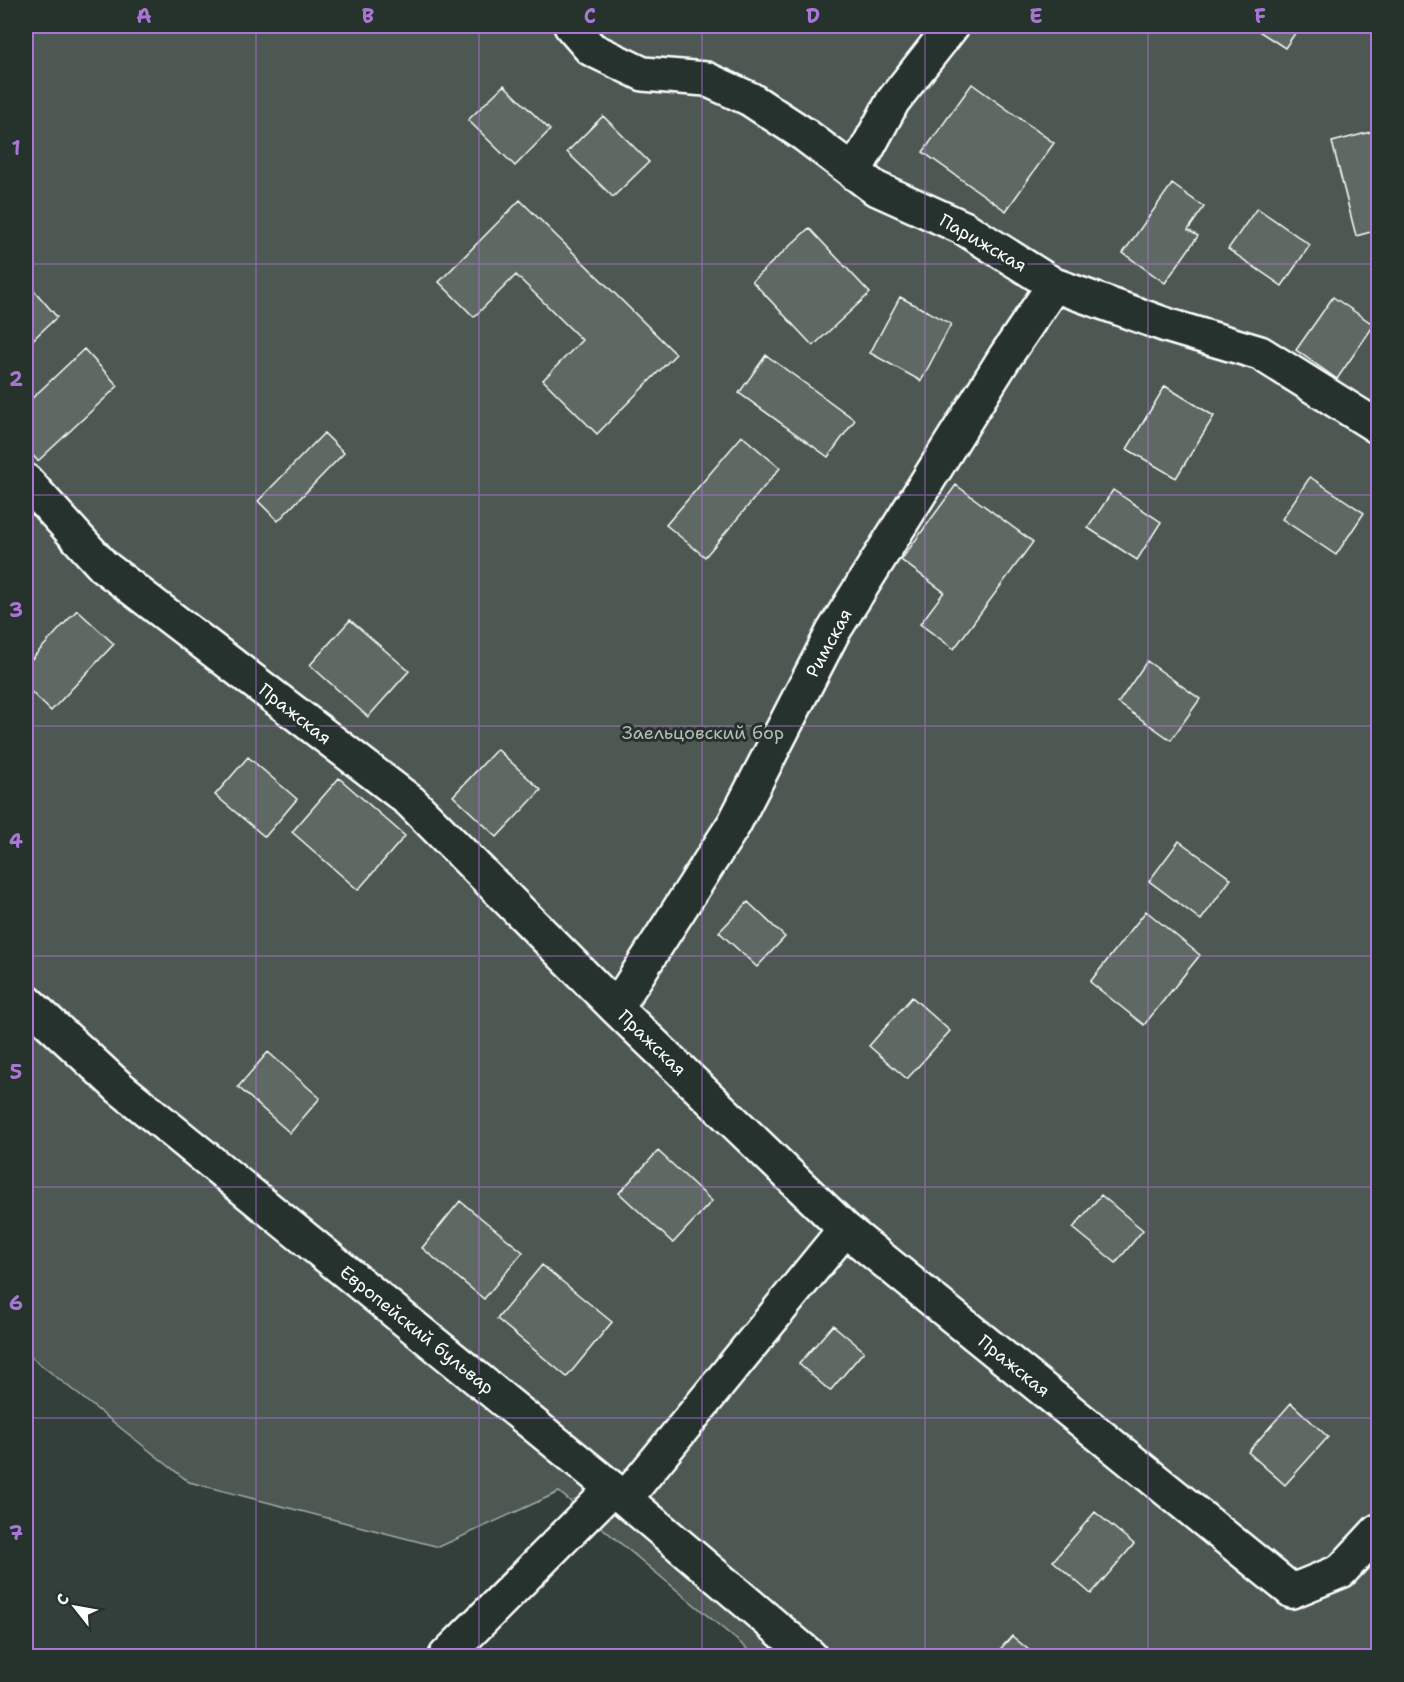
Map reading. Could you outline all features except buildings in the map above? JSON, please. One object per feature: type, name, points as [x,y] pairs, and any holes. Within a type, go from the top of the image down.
[{"type":"street","name":"Парижская","points":[[571,26],[591,49],[643,74],[706,79],[750,99],[875,188],[964,228],[1054,285],[1169,326],[1260,353],[1378,427]]},
{"type":"street","points":[[854,173],[892,101],[952,26]]},
{"type":"street","name":"Римская","points":[[616,1008],[734,824],[833,632],[1005,357],[1054,285]]},
{"type":"street","name":"Пражская","points":[[26,481],[103,566],[410,801],[616,1008],[845,1229],[1292,1591],[1341,1571],[1378,1531]]},
{"type":"street","name":"Европейский бульвар","points":[[26,1001],[129,1096],[618,1494],[810,1656]]},
{"type":"street","points":[[446,1656],[618,1494],[845,1229]]},
{"type":"green space","name":"Заельцовский бор","points":[[26,26],[1378,26],[1378,1656],[756,1656],[559,1492],[439,1547],[189,1482],[26,1353]]}]
